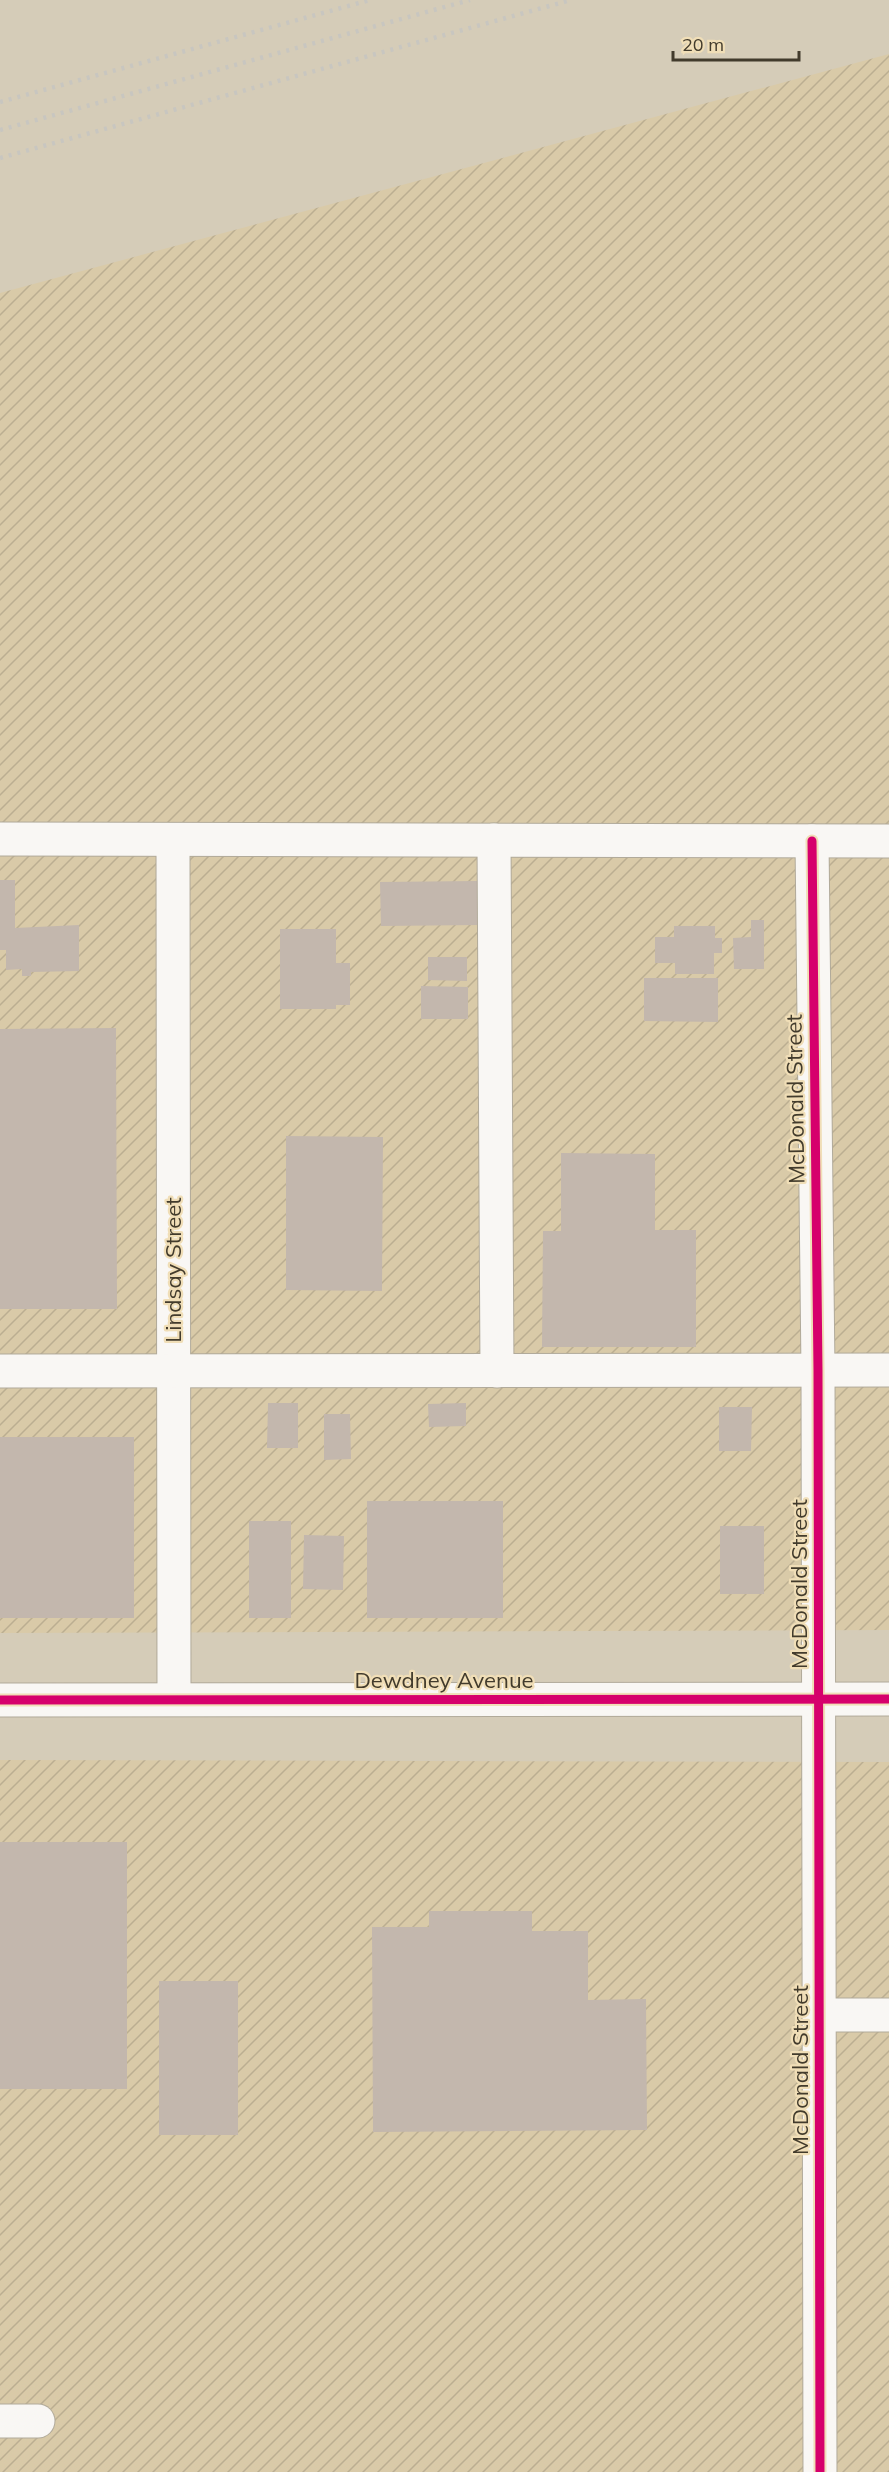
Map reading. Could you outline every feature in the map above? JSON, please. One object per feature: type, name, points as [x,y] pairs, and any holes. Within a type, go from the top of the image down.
[{"type":"street","points":[[0,840],[889,841]]},
{"type":"street","name":"Lindsay Street","points":[[173,840],[174,1699]]},
{"type":"street","points":[[494,840],[497,1371]]},
{"type":"street","name":"McDonald Street","points":[[812,841],[818,1370],[820,2472]]},
{"type":"street","points":[[0,1371],[889,1370]]},
{"type":"street","name":"Dewdney Avenue","points":[[0,1700],[889,1699]]},
{"type":"street","points":[[819,2015],[889,2015]]},
{"type":"street","points":[[0,2421],[38,2421]]},
{"type":"shaded area","points":[[889,54],[889,1630],[0,1633],[0,293]]},
{"type":"shaded area","points":[[0,1760],[889,1762],[889,2472],[0,2472]]},
{"type":"building","points":[[0,880],[15,880],[15,928],[79,925],[79,971],[31,972],[31,976],[22,976],[22,969],[6,970],[6,950],[0,950]]},
{"type":"building","points":[[477,881],[478,925],[381,926],[380,882]]},
{"type":"building","points":[[751,920],[764,920],[764,969],[734,969],[733,938],[751,937]]},
{"type":"building","points":[[674,926],[715,926],[715,938],[722,938],[722,953],[714,953],[714,974],[675,974],[675,963],[655,963],[655,937],[674,937]]},
{"type":"building","points":[[280,929],[336,929],[336,963],[350,963],[350,1005],[336,1005],[336,1009],[280,1009]]},
{"type":"building","points":[[428,957],[467,957],[467,981],[428,980]]},
{"type":"building","points":[[644,978],[718,978],[718,1022],[644,1021]]},
{"type":"building","points":[[421,986],[468,987],[468,1019],[421,1019]]},
{"type":"building","points":[[116,1028],[117,1309],[0,1309],[0,1029]]},
{"type":"building","points":[[286,1136],[383,1137],[382,1291],[286,1290]]},
{"type":"building","points":[[561,1153],[655,1154],[655,1230],[696,1230],[696,1347],[542,1347],[543,1231],[561,1231]]},
{"type":"building","points":[[268,1403],[298,1403],[298,1448],[267,1448]]},
{"type":"building","points":[[466,1403],[466,1426],[429,1427],[428,1404]]},
{"type":"building","points":[[719,1407],[752,1407],[751,1451],[719,1451]]},
{"type":"building","points":[[324,1414],[350,1414],[351,1459],[324,1460]]},
{"type":"building","points":[[0,1437],[134,1437],[134,1618],[0,1618]]},
{"type":"building","points":[[367,1501],[503,1501],[503,1618],[367,1618]]},
{"type":"building","points":[[249,1521],[291,1521],[291,1618],[249,1618]]},
{"type":"building","points":[[720,1526],[764,1526],[764,1594],[720,1594]]},
{"type":"building","points":[[304,1535],[344,1536],[343,1590],[303,1589]]},
{"type":"building","points":[[0,1842],[127,1842],[127,2089],[0,2089]]},
{"type":"building","points":[[429,1911],[532,1911],[532,1931],[588,1931],[588,2000],[646,1999],[647,2130],[373,2132],[372,1927],[429,1927]]},
{"type":"building","points":[[159,1981],[238,1981],[238,2135],[159,2135]]},
{"type":"railway","points":[[0,102],[370,0]]},
{"type":"railway","points":[[0,130],[470,0]]},
{"type":"railway","points":[[0,158],[571,0]]},
{"type":"cycle path","points":[[812,841],[818,1370],[820,2472]]},
{"type":"cycle path","points":[[0,1700],[889,1699]]}]
